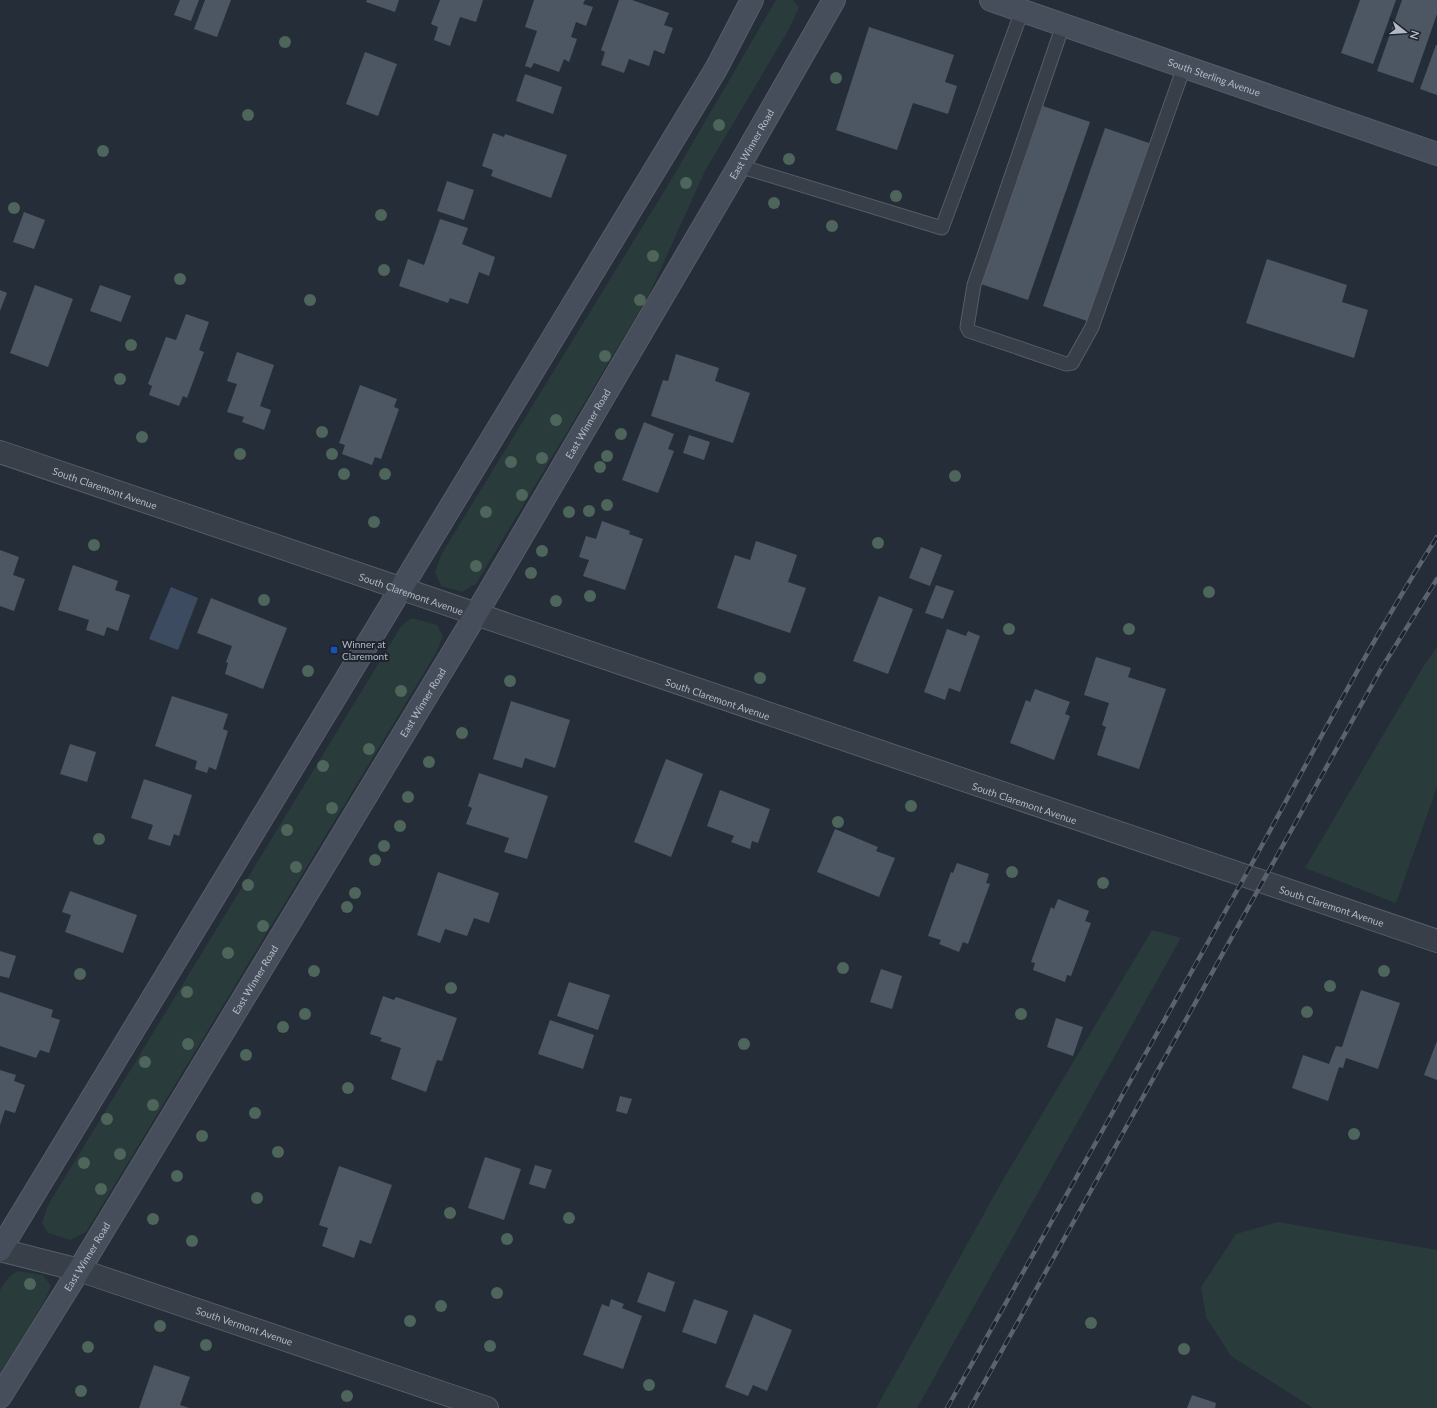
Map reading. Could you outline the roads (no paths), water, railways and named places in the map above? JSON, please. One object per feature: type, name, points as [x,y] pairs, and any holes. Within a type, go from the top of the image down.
[{"type":"street","points":[[0,1250],[716,69],[752,0]]},
{"type":"street","name":"East Winner Road","points":[[0,1397],[79,1270],[475,616],[739,166],[834,0]]},
{"type":"street","name":"South Sterling Avenue","points":[[991,0],[1437,154]]},
{"type":"street","name":"South Claremont Avenue","points":[[0,452],[475,616],[1261,883],[1437,941]]},
{"type":"street","name":"South Vermont Avenue","points":[[0,1250],[79,1270],[488,1408]]},
{"type":"lane","points":[[739,166],[942,228],[1022,11]]},
{"type":"lane","points":[[1063,25],[974,285],[967,327],[969,331],[1066,364],[1072,363],[1092,327],[1184,67]]},
{"type":"water","points":[[171,587],[198,598],[178,650],[149,639]]},
{"type":"railway","points":[[947,1408],[1244,878],[1362,663],[1437,537]]},
{"type":"railway","points":[[970,1408],[1381,669],[1437,579]]},
{"type":"place","name":"Winner at Claremont","points":[[334,650]]}]
